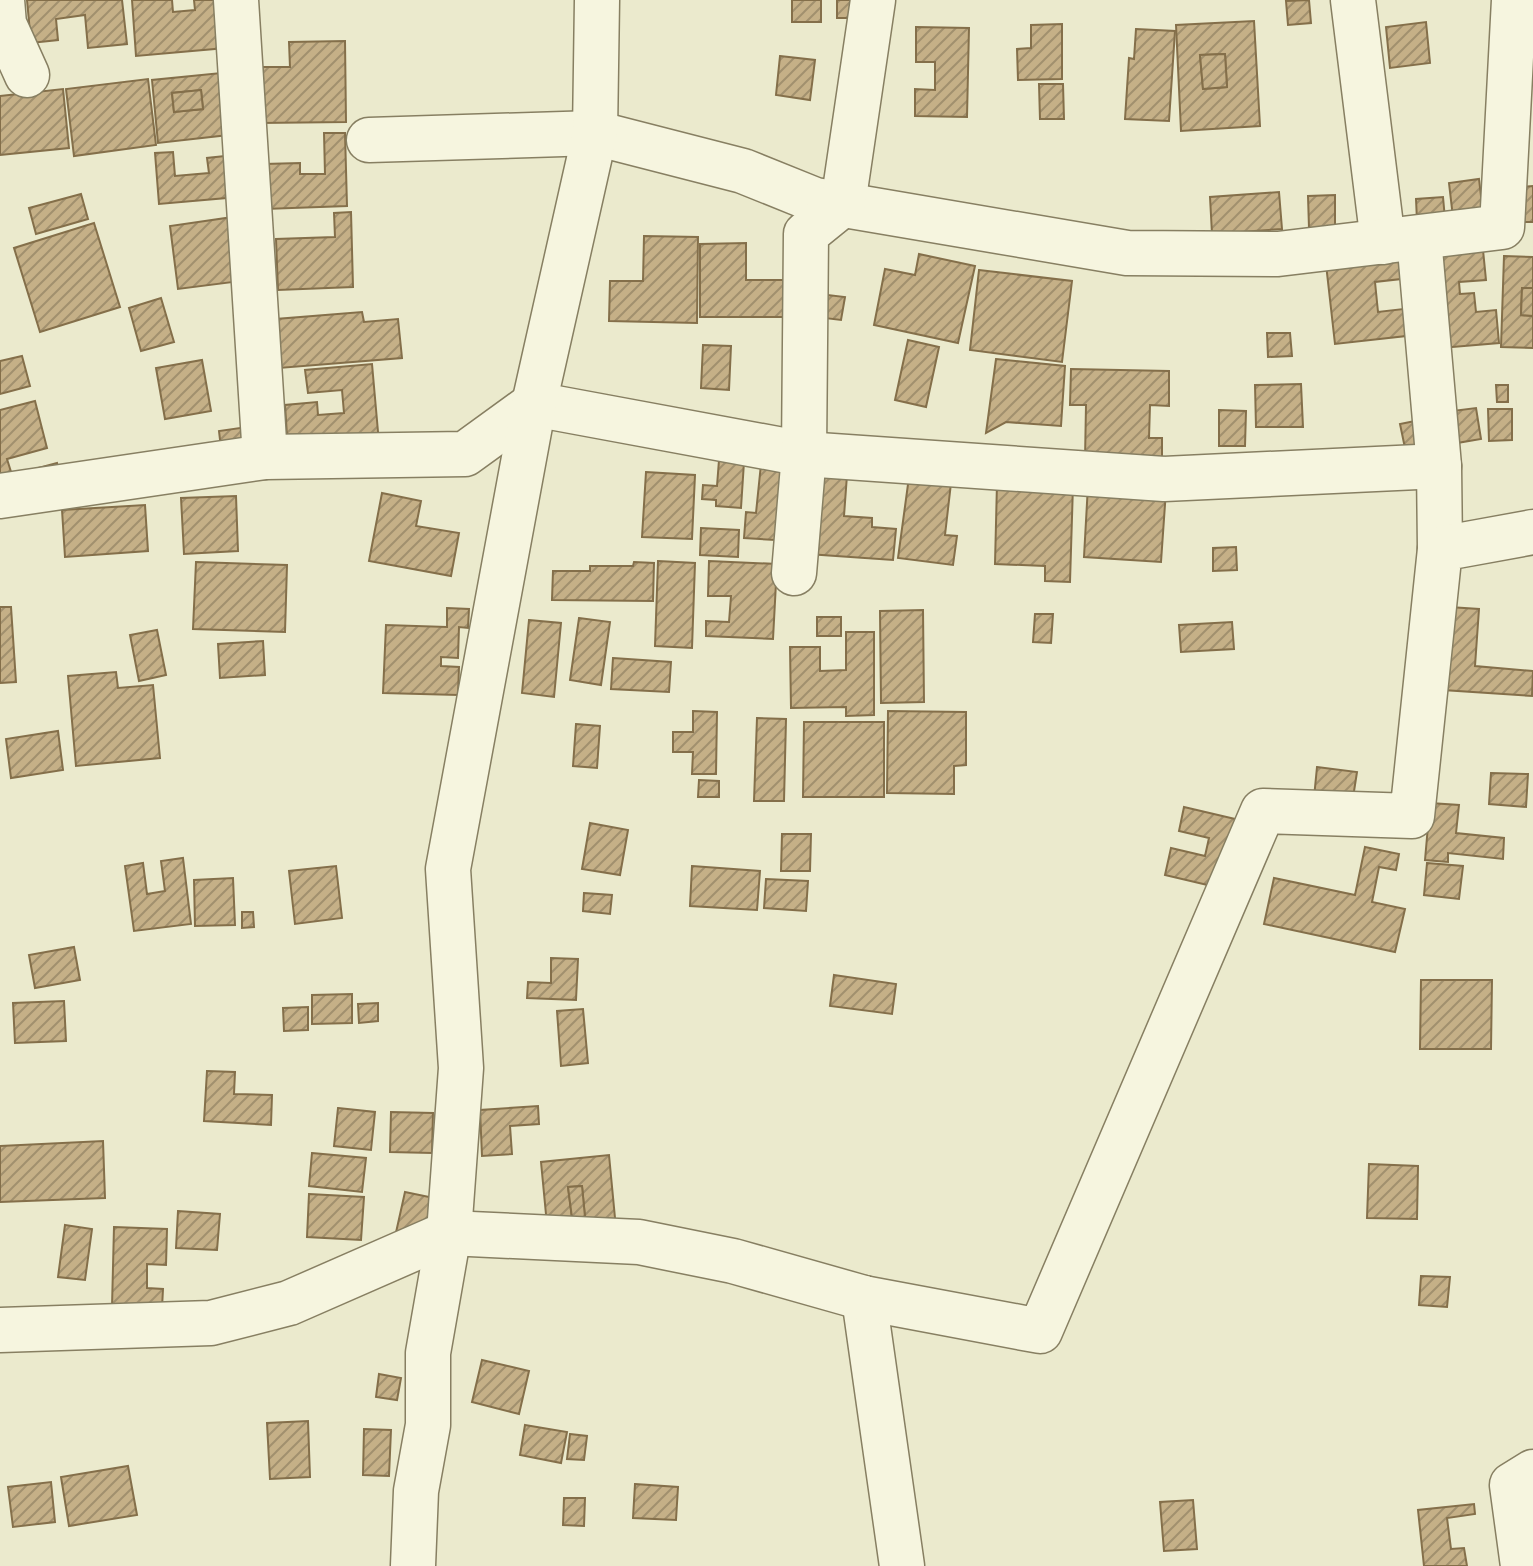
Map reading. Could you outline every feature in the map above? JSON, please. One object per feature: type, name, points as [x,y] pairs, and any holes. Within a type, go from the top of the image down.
[{"type":"street","points":[[2,0],[4,24],[27,75]]},
{"type":"street","points":[[236,0],[265,457]]},
{"type":"street","points":[[413,1566],[416,1491],[428,1425],[428,1353],[449,1233],[461,1068],[448,869],[534,404],[595,133],[597,0]]},
{"type":"street","points":[[794,573],[804,454],[806,234],[843,204],[873,0]]},
{"type":"street","points":[[0,1330],[211,1323],[289,1303],[449,1233],[639,1242],[733,1261],[864,1298],[1040,1331],[1263,811],[1412,816],[1440,549],[1439,466],[1401,240],[1353,0]]},
{"type":"street","points":[[369,140],[595,133],[743,171],[815,200],[1127,253],[1278,254],[1401,240],[1502,227],[1514,0]]},
{"type":"street","points":[[0,496],[265,457],[465,454],[534,404],[804,454],[1164,479],[1439,466]]},
{"type":"street","points":[[1440,549],[1533,532]]},
{"type":"street","points":[[864,1298],[902,1566]]},
{"type":"street","points":[[1523,1566],[1512,1485],[1533,1472]]},
{"type":"building","points":[[27,0],[122,0],[127,44],[88,48],[85,15],[56,19],[58,40],[31,43]]},
{"type":"building","points":[[132,0],[172,0],[173,12],[195,10],[194,0],[234,0],[237,47],[136,56]]},
{"type":"building","points":[[792,0],[821,0],[821,22],[792,22]]},
{"type":"building","points":[[837,0],[865,0],[865,18],[837,18]]},
{"type":"building","points":[[1309,0],[1311,23],[1288,25],[1286,1]]},
{"type":"building","points":[[1254,21],[1260,126],[1181,131],[1176,25]],"holes":[[[1225,54],[1227,87],[1203,89],[1200,55]]]},
{"type":"building","points":[[1426,22],[1430,63],[1390,68],[1386,27]]},
{"type":"building","points":[[1062,24],[1062,79],[1018,80],[1017,49],[1031,48],[1031,25]]},
{"type":"building","points":[[916,27],[969,28],[967,117],[915,116],[915,89],[935,90],[935,62],[916,62]]},
{"type":"building","points":[[1136,29],[1175,31],[1169,121],[1125,119],[1129,58],[1134,59]]},
{"type":"building","points":[[345,41],[346,122],[260,123],[259,67],[290,67],[289,42]]},
{"type":"building","points":[[1225,54],[1227,87],[1203,89],[1200,55]]},
{"type":"building","points":[[780,56],[815,60],[810,100],[776,95]]},
{"type":"building","points":[[231,72],[237,134],[158,143],[152,80]],"holes":[[[201,90],[203,109],[174,112],[172,93]]]},
{"type":"building","points":[[148,79],[156,145],[74,156],[66,89]]},
{"type":"building","points":[[1039,84],[1063,84],[1064,119],[1040,119]]},
{"type":"building","points":[[63,89],[69,148],[0,155],[0,96]]},
{"type":"building","points":[[201,90],[203,109],[174,112],[172,93]]},
{"type":"building","points":[[324,133],[345,133],[347,206],[265,209],[264,164],[300,163],[300,174],[325,174]]},
{"type":"building","points":[[173,152],[175,176],[209,173],[207,158],[234,155],[238,197],[159,204],[155,153]]},
{"type":"building","points":[[1479,179],[1484,222],[1454,226],[1449,183]]},
{"type":"building","points":[[1533,186],[1533,222],[1521,222],[1519,187]]},
{"type":"building","points":[[1279,192],[1282,229],[1212,234],[1210,197]]},
{"type":"building","points":[[81,194],[88,219],[36,234],[29,208]]},
{"type":"building","points":[[1335,195],[1335,227],[1309,228],[1308,196]]},
{"type":"building","points":[[1443,197],[1445,219],[1417,221],[1416,199]]},
{"type":"building","points":[[351,212],[353,287],[278,290],[276,239],[335,237],[334,213]]},
{"type":"building","points":[[233,217],[241,281],[178,289],[170,226]]},
{"type":"building","points":[[94,223],[120,307],[40,332],[14,248]]},
{"type":"building","points":[[644,236],[698,237],[697,323],[609,321],[610,281],[643,281]]},
{"type":"building","points":[[746,243],[746,280],[788,280],[788,317],[700,317],[700,244]]},
{"type":"building","points":[[1483,250],[1486,280],[1459,282],[1460,294],[1474,293],[1476,312],[1496,310],[1499,343],[1441,348],[1433,253]]},
{"type":"building","points":[[919,254],[975,266],[958,343],[874,325],[885,269],[915,275]]},
{"type":"building","points":[[1407,254],[1410,278],[1375,282],[1378,312],[1412,308],[1415,335],[1335,344],[1326,264]]},
{"type":"building","points":[[1504,256],[1533,257],[1533,288],[1522,288],[1521,315],[1533,316],[1533,348],[1501,347]]},
{"type":"building","points":[[979,270],[1072,281],[1062,362],[970,350]]},
{"type":"building","points":[[1522,288],[1533,288],[1533,316],[1521,315]]},
{"type":"building","points":[[819,294],[845,297],[841,320],[816,317]]},
{"type":"building","points":[[161,298],[174,342],[141,351],[129,308]]},
{"type":"building","points":[[362,312],[364,322],[398,319],[402,358],[279,368],[276,319]]},
{"type":"building","points":[[1267,333],[1290,333],[1292,356],[1268,357]]},
{"type":"building","points":[[908,340],[939,347],[926,407],[895,400]]},
{"type":"building","points":[[703,345],[731,346],[729,390],[701,388]]},
{"type":"building","points":[[22,356],[30,386],[0,394],[0,361]]},
{"type":"building","points":[[996,359],[1065,366],[1061,426],[1006,422],[986,433]]},
{"type":"building","points":[[202,360],[211,411],[165,419],[156,368]]},
{"type":"building","points":[[372,364],[379,443],[288,451],[285,405],[317,402],[318,415],[344,413],[342,390],[308,393],[305,370]]},
{"type":"building","points":[[1071,369],[1169,371],[1169,406],[1150,405],[1149,438],[1162,438],[1162,461],[1085,460],[1086,405],[1070,405]]},
{"type":"building","points":[[1301,384],[1303,427],[1256,427],[1255,385]]},
{"type":"building","points":[[1496,385],[1508,385],[1508,402],[1497,402]]},
{"type":"building","points":[[35,401],[47,448],[7,459],[12,475],[57,463],[63,489],[0,506],[0,410]]},
{"type":"building","points":[[1476,408],[1481,439],[1457,443],[1452,411]]},
{"type":"building","points":[[1488,409],[1512,409],[1512,440],[1489,441]]},
{"type":"building","points":[[1219,410],[1246,411],[1245,446],[1219,446]]},
{"type":"building","points":[[1425,419],[1430,443],[1405,448],[1400,424]]},
{"type":"building","points":[[254,426],[223,465],[219,431]]},
{"type":"building","points":[[719,460],[744,462],[741,508],[716,506],[716,500],[702,499],[703,485],[717,486]]},
{"type":"building","points":[[761,464],[782,466],[775,540],[744,538],[746,512],[756,513]]},
{"type":"building","points":[[646,472],[695,475],[692,539],[642,537]]},
{"type":"building","points":[[815,473],[847,475],[844,516],[872,518],[872,527],[896,529],[893,560],[808,554]]},
{"type":"building","points":[[909,477],[951,483],[945,535],[957,536],[953,565],[898,558]]},
{"type":"building","points":[[997,483],[1073,485],[1070,582],[1045,581],[1045,566],[995,564]]},
{"type":"building","points":[[1088,485],[1166,490],[1161,562],[1084,557]]},
{"type":"building","points":[[382,493],[421,501],[416,526],[459,533],[451,576],[369,561]]},
{"type":"building","points":[[236,496],[238,551],[184,554],[181,498]]},
{"type":"building","points":[[145,505],[148,551],[65,557],[62,510]]},
{"type":"building","points":[[701,528],[739,530],[738,557],[700,555]]},
{"type":"building","points":[[1236,547],[1237,570],[1213,571],[1213,548]]},
{"type":"building","points":[[658,561],[695,563],[692,648],[655,646]]},
{"type":"building","points":[[709,561],[777,564],[773,639],[706,636],[706,621],[729,622],[731,596],[708,596]]},
{"type":"building","points":[[196,562],[287,565],[285,632],[193,629]]},
{"type":"building","points":[[634,562],[654,563],[653,601],[552,600],[553,571],[590,571],[590,566],[633,566]]},
{"type":"building","points":[[0,607],[11,607],[16,682],[0,683]]},
{"type":"building","points":[[1449,607],[1479,609],[1475,666],[1533,671],[1532,696],[1443,690]]},
{"type":"building","points":[[447,608],[469,609],[468,628],[459,627],[458,658],[441,657],[441,666],[459,667],[458,695],[383,693],[386,625],[447,627]]},
{"type":"building","points":[[923,610],[924,702],[881,703],[880,611]]},
{"type":"building","points":[[1035,614],[1053,614],[1051,643],[1033,642]]},
{"type":"building","points":[[817,617],[841,617],[841,636],[817,636]]},
{"type":"building","points":[[579,618],[610,622],[601,685],[570,680]]},
{"type":"building","points":[[529,620],[561,623],[554,697],[522,693]]},
{"type":"building","points":[[1232,622],[1234,649],[1181,652],[1179,625]]},
{"type":"building","points":[[157,630],[166,675],[139,681],[130,635]]},
{"type":"building","points":[[846,632],[874,632],[874,715],[846,716],[846,707],[791,708],[790,647],[820,647],[820,671],[846,670]]},
{"type":"building","points":[[263,641],[265,675],[220,678],[218,644]]},
{"type":"building","points":[[613,658],[671,662],[669,692],[611,689]]},
{"type":"building","points":[[116,672],[118,688],[153,685],[160,758],[76,766],[68,676]]},
{"type":"building","points":[[693,711],[717,712],[716,774],[692,774],[693,752],[673,752],[673,732],[693,732]]},
{"type":"building","points":[[888,711],[966,712],[966,765],[954,766],[954,794],[887,793]]},
{"type":"building","points":[[757,718],[786,719],[784,801],[754,801]]},
{"type":"building","points":[[804,722],[884,722],[884,797],[803,797]]},
{"type":"building","points":[[576,724],[600,726],[597,768],[573,766]]},
{"type":"building","points":[[58,731],[63,770],[11,778],[6,739]]},
{"type":"building","points":[[1317,767],[1357,772],[1352,804],[1314,798]]},
{"type":"building","points":[[1491,773],[1528,774],[1526,807],[1489,804]]},
{"type":"building","points":[[699,780],[719,781],[719,797],[698,797]]},
{"type":"building","points":[[1430,803],[1459,805],[1456,833],[1504,838],[1503,859],[1448,853],[1448,862],[1425,860]]},
{"type":"building","points":[[1184,807],[1248,822],[1233,891],[1165,875],[1171,848],[1205,856],[1209,838],[1179,831]]},
{"type":"building","points":[[590,823],[628,830],[620,875],[582,869]]},
{"type":"building","points":[[782,834],[811,834],[810,871],[781,871]]},
{"type":"building","points":[[1365,847],[1399,854],[1396,870],[1379,867],[1372,902],[1405,909],[1395,952],[1264,924],[1274,878],[1355,895]]},
{"type":"building","points":[[183,858],[191,924],[134,931],[125,866],[143,863],[147,894],[165,891],[161,861]]},
{"type":"building","points":[[1427,863],[1463,866],[1459,899],[1424,895]]},
{"type":"building","points":[[336,866],[342,918],[295,924],[289,871]]},
{"type":"building","points":[[692,866],[760,871],[757,910],[690,906]]},
{"type":"building","points":[[233,878],[235,925],[195,926],[194,880]]},
{"type":"building","points":[[766,879],[808,881],[806,911],[764,908]]},
{"type":"building","points":[[584,893],[612,895],[610,914],[583,911]]},
{"type":"building","points":[[242,912],[253,912],[254,927],[242,928]]},
{"type":"building","points":[[74,947],[80,980],[35,988],[29,955]]},
{"type":"building","points":[[551,958],[578,959],[576,1000],[527,998],[528,982],[551,983]]},
{"type":"building","points":[[834,975],[896,984],[892,1014],[830,1006]]},
{"type":"building","points":[[1421,980],[1492,980],[1491,1049],[1420,1049]]},
{"type":"building","points":[[352,994],[352,1023],[312,1024],[312,995]]},
{"type":"building","points":[[64,1001],[66,1041],[15,1043],[13,1003]]},
{"type":"building","points":[[378,1003],[378,1021],[359,1023],[358,1004]]},
{"type":"building","points":[[308,1007],[308,1030],[284,1031],[283,1008]]},
{"type":"building","points":[[583,1009],[588,1063],[561,1066],[557,1011]]},
{"type":"building","points":[[207,1071],[235,1072],[234,1094],[272,1095],[271,1125],[204,1121]]},
{"type":"building","points":[[538,1106],[539,1124],[510,1126],[512,1154],[482,1156],[480,1110]]},
{"type":"building","points":[[338,1108],[375,1112],[371,1150],[334,1146]]},
{"type":"building","points":[[391,1112],[433,1113],[432,1153],[390,1152]]},
{"type":"building","points":[[103,1141],[105,1198],[0,1202],[0,1146]]},
{"type":"building","points":[[312,1153],[366,1158],[362,1192],[309,1186]]},
{"type":"building","points":[[609,1155],[617,1239],[549,1246],[541,1162]],"holes":[[[582,1186],[585,1217],[572,1218],[568,1187]]]},
{"type":"building","points":[[1369,1164],[1418,1166],[1417,1219],[1367,1218]]},
{"type":"building","points":[[582,1186],[585,1217],[572,1218],[568,1187]]},
{"type":"building","points":[[405,1192],[434,1198],[423,1252],[393,1246]]},
{"type":"building","points":[[309,1194],[364,1197],[361,1240],[307,1237]]},
{"type":"building","points":[[178,1211],[220,1214],[217,1250],[176,1248]]},
{"type":"building","points":[[65,1225],[92,1229],[85,1280],[58,1277]]},
{"type":"building","points":[[114,1227],[167,1229],[166,1265],[147,1264],[147,1288],[163,1289],[162,1308],[112,1307]]},
{"type":"building","points":[[1421,1276],[1450,1277],[1447,1307],[1419,1305]]},
{"type":"building","points":[[482,1360],[529,1371],[519,1414],[472,1402]]},
{"type":"building","points":[[379,1374],[401,1378],[397,1400],[376,1397]]},
{"type":"building","points":[[308,1421],[310,1477],[270,1479],[267,1423]]},
{"type":"building","points":[[525,1425],[567,1432],[561,1463],[520,1455]]},
{"type":"building","points":[[364,1429],[391,1430],[389,1476],[363,1475]]},
{"type":"building","points":[[570,1434],[587,1436],[584,1460],[567,1459]]},
{"type":"building","points":[[128,1466],[137,1515],[69,1526],[61,1477]]},
{"type":"building","points":[[51,1482],[55,1522],[13,1527],[8,1487]]},
{"type":"building","points":[[635,1484],[678,1487],[676,1520],[633,1518]]},
{"type":"building","points":[[564,1498],[585,1498],[584,1526],[563,1525]]},
{"type":"building","points":[[1193,1500],[1197,1549],[1164,1551],[1160,1502]]},
{"type":"building","points":[[1474,1504],[1475,1514],[1447,1518],[1451,1549],[1464,1548],[1467,1566],[1424,1566],[1418,1510]]}]
